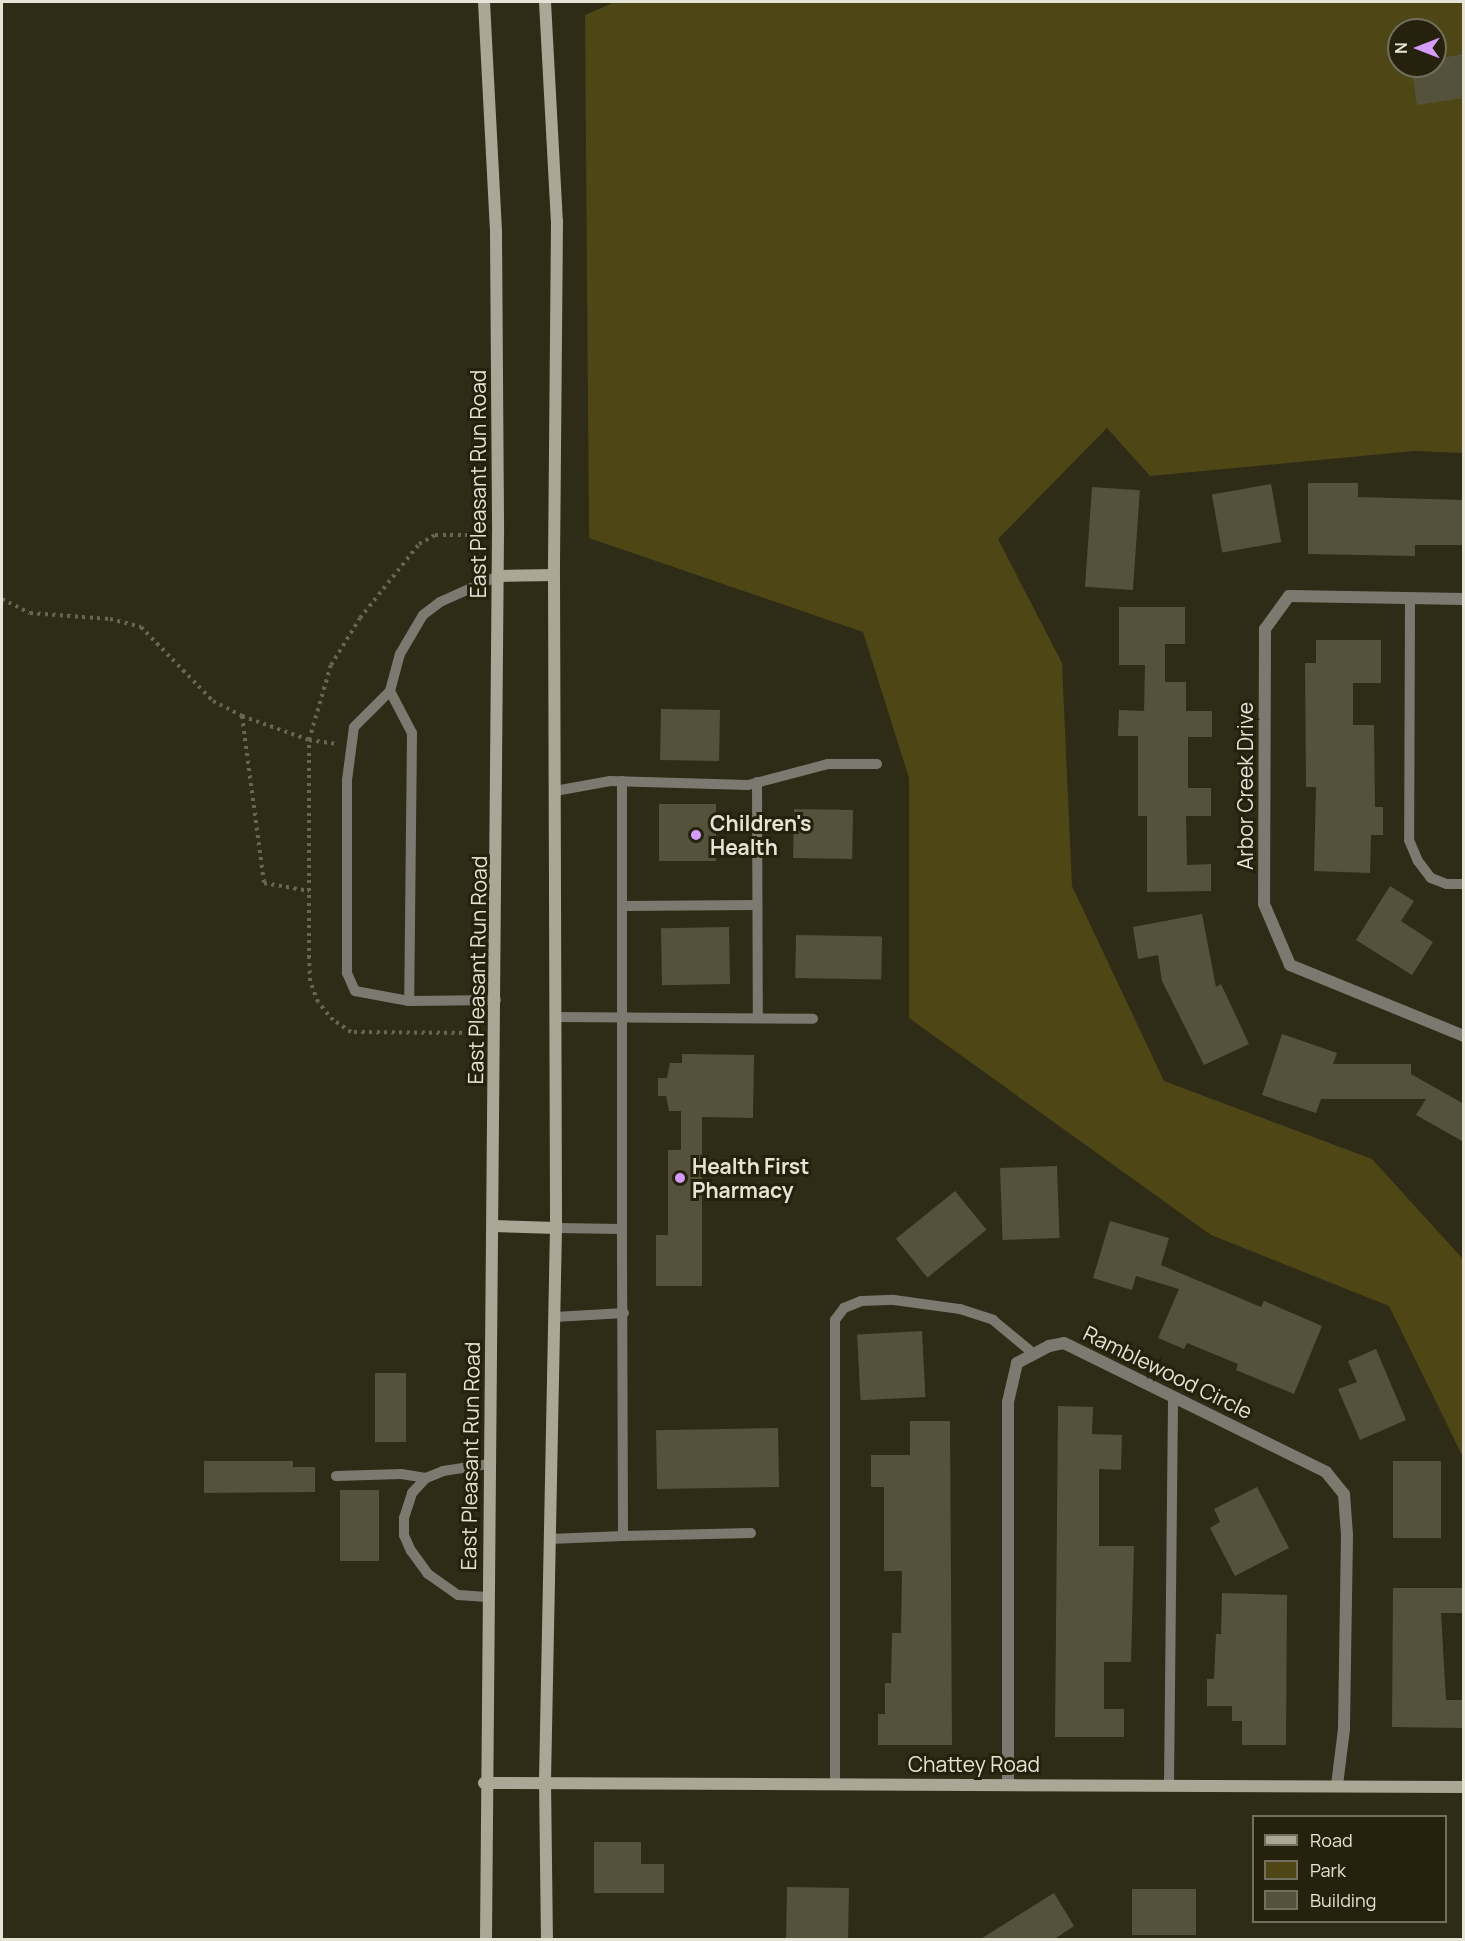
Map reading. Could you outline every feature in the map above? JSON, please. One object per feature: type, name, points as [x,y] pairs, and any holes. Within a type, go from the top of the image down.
[{"type":"main road","name":"East Pleasant Run Road","points":[[483,2],[496,232],[498,576],[496,1000],[484,1783],[486,1940]]},
{"type":"main road","points":[[545,2],[557,221],[554,575],[556,1228],[545,1780],[547,1940]]},
{"type":"main road","points":[[498,576],[554,575]]},
{"type":"main road","points":[[493,1226],[556,1228]]},
{"type":"main road","name":"Chattey Road","points":[[484,1783],[545,1780],[835,1785],[1008,1783],[1464,1787]]},
{"type":"street","name":"Arbor Creek Drive","points":[[1464,599],[1288,596],[1265,629],[1264,904],[1290,965],[1464,1036]]},
{"type":"street","name":"Ramblewood Circle","points":[[1008,1783],[1008,1402],[1017,1363],[1064,1343],[1326,1472],[1344,1494],[1344,1729],[1337,1785]]},
{"type":"lane","points":[[496,1000],[409,1001],[355,990],[347,973],[350,746],[354,727],[390,691],[400,654],[423,615],[440,602],[498,576]]},
{"type":"lane","points":[[1410,598],[1409,840],[1431,878],[1447,884],[1464,884]]},
{"type":"lane","points":[[390,691],[412,733],[409,1001]]},
{"type":"lane","points":[[555,791],[622,781],[757,782],[828,764],[877,764]]},
{"type":"lane","points":[[622,781],[623,1536]]},
{"type":"lane","points":[[757,782],[758,1018]]},
{"type":"lane","points":[[622,906],[757,905]]},
{"type":"lane","points":[[555,1017],[813,1019]]},
{"type":"lane","points":[[556,1228],[622,1229]]},
{"type":"lane","points":[[835,1785],[835,1320],[844,1308],[861,1301],[894,1300],[960,1309],[993,1320],[1034,1354]]},
{"type":"lane","points":[[555,1317],[624,1313]]},
{"type":"lane","points":[[1169,1784],[1173,1397]]},
{"type":"lane","points":[[488,1597],[458,1595],[444,1589],[411,1551],[404,1535],[404,1518],[412,1493],[426,1478],[443,1471],[489,1464]]},
{"type":"lane","points":[[336,1476],[401,1474],[426,1478]]},
{"type":"lane","points":[[550,1539],[752,1533]]},
{"type":"path","points":[[2,599],[30,612],[110,620],[141,627],[213,701],[242,716],[309,740],[350,746]]},
{"type":"path","points":[[242,716],[264,883],[309,891]]},
{"type":"green space","points":[[615,2],[1463,2],[1463,453],[1414,451],[1150,476],[1107,428],[998,539],[1062,663],[1072,886],[1164,1081],[1372,1159],[1463,1259],[1463,1457],[1389,1306],[1211,1235],[909,1018],[909,778],[863,632],[589,538],[585,15]]},
{"type":"building","points":[[1464,54],[1464,98],[1417,105],[1413,78],[1447,78],[1447,57]]},
{"type":"building","points":[[1308,483],[1358,483],[1358,497],[1464,500],[1464,545],[1415,545],[1415,556],[1308,554]]},
{"type":"building","points":[[1271,484],[1281,542],[1222,553],[1212,494]]},
{"type":"building","points":[[1092,487],[1140,490],[1133,590],[1085,587]]},
{"type":"building","points":[[1119,607],[1185,607],[1185,644],[1165,644],[1165,682],[1186,682],[1186,711],[1212,711],[1212,737],[1188,737],[1188,788],[1211,788],[1211,816],[1186,816],[1187,865],[1211,864],[1211,891],[1147,892],[1147,816],[1138,816],[1138,736],[1118,736],[1119,710],[1144,711],[1145,665],[1119,665]]},
{"type":"building","points":[[1316,640],[1381,640],[1381,683],[1353,683],[1353,725],[1374,725],[1375,807],[1383,807],[1383,835],[1371,835],[1370,873],[1314,871],[1316,787],[1306,787],[1305,663],[1316,663]]},
{"type":"building","points":[[661,709],[720,710],[719,761],[660,760]]},
{"type":"building","points":[[659,804],[716,804],[716,861],[659,861]]},
{"type":"building","points":[[794,809],[853,810],[852,859],[793,858]]},
{"type":"building","points":[[1390,886],[1414,901],[1401,921],[1433,942],[1412,975],[1356,940]]},
{"type":"building","points":[[1202,914],[1216,987],[1221,984],[1249,1044],[1204,1065],[1162,981],[1158,955],[1138,959],[1133,927]]},
{"type":"building","points":[[729,927],[730,984],[662,985],[661,928]]},
{"type":"building","points":[[796,935],[882,937],[881,979],[795,978]]},
{"type":"building","points":[[1282,1034],[1337,1053],[1333,1064],[1411,1064],[1411,1074],[1464,1104],[1464,1142],[1416,1115],[1426,1099],[1321,1099],[1316,1113],[1262,1095]]},
{"type":"building","points":[[682,1054],[754,1055],[753,1118],[702,1117],[702,1286],[656,1286],[656,1235],[668,1235],[668,1150],[681,1150],[681,1111],[669,1111],[666,1096],[658,1096],[658,1078],[667,1078],[670,1063],[682,1063]]},
{"type":"building","points":[[1057,1166],[1060,1238],[1003,1240],[1000,1168]]},
{"type":"building","points":[[955,1191],[986,1230],[927,1278],[896,1239]]},
{"type":"building","points":[[1110,1221],[1169,1238],[1161,1265],[1261,1307],[1264,1301],[1322,1326],[1294,1394],[1236,1370],[1238,1364],[1187,1343],[1184,1349],[1158,1338],[1179,1289],[1136,1276],[1132,1290],[1093,1278]]},
{"type":"building","points":[[922,1331],[925,1397],[861,1400],[857,1334]]},
{"type":"building","points":[[1376,1349],[1406,1420],[1360,1440],[1338,1389],[1357,1382],[1348,1361]]},
{"type":"building","points":[[375,1373],[406,1373],[406,1442],[375,1442]]},
{"type":"building","points":[[1058,1406],[1093,1407],[1092,1434],[1122,1435],[1121,1470],[1099,1469],[1099,1546],[1134,1546],[1131,1662],[1104,1662],[1104,1709],[1124,1709],[1124,1737],[1055,1737]]},
{"type":"building","points":[[910,1421],[950,1421],[952,1745],[878,1745],[878,1714],[885,1714],[885,1683],[891,1683],[892,1633],[901,1633],[902,1571],[884,1571],[884,1487],[871,1487],[871,1455],[910,1455]]},
{"type":"building","points":[[778,1428],[779,1487],[657,1489],[656,1430]]},
{"type":"building","points":[[204,1461],[293,1461],[293,1467],[315,1467],[315,1492],[204,1493]]},
{"type":"building","points":[[1393,1461],[1441,1461],[1441,1538],[1393,1538]]},
{"type":"building","points":[[1257,1487],[1289,1548],[1235,1576],[1210,1528],[1220,1522],[1214,1509]]},
{"type":"building","points":[[340,1490],[379,1490],[379,1561],[340,1561]]},
{"type":"building","points":[[1393,1588],[1464,1588],[1464,1613],[1441,1613],[1446,1700],[1464,1700],[1464,1728],[1392,1727]]},
{"type":"building","points":[[1222,1593],[1287,1595],[1286,1745],[1242,1745],[1242,1721],[1232,1721],[1232,1706],[1207,1706],[1207,1679],[1214,1679],[1216,1634],[1221,1634]]},
{"type":"building","points":[[594,1842],[641,1842],[641,1864],[664,1864],[664,1893],[594,1893]]},
{"type":"building","points":[[787,1887],[849,1888],[848,1940],[786,1940]]},
{"type":"building","points":[[1132,1889],[1196,1889],[1196,1935],[1132,1935]]},
{"type":"building","points":[[1054,1893],[1074,1926],[1053,1940],[979,1940]]},
{"type":"place","name":"Children's Health","points":[[696,835]]},
{"type":"place","name":"Health First Pharmacy","points":[[680,1178]]}]
